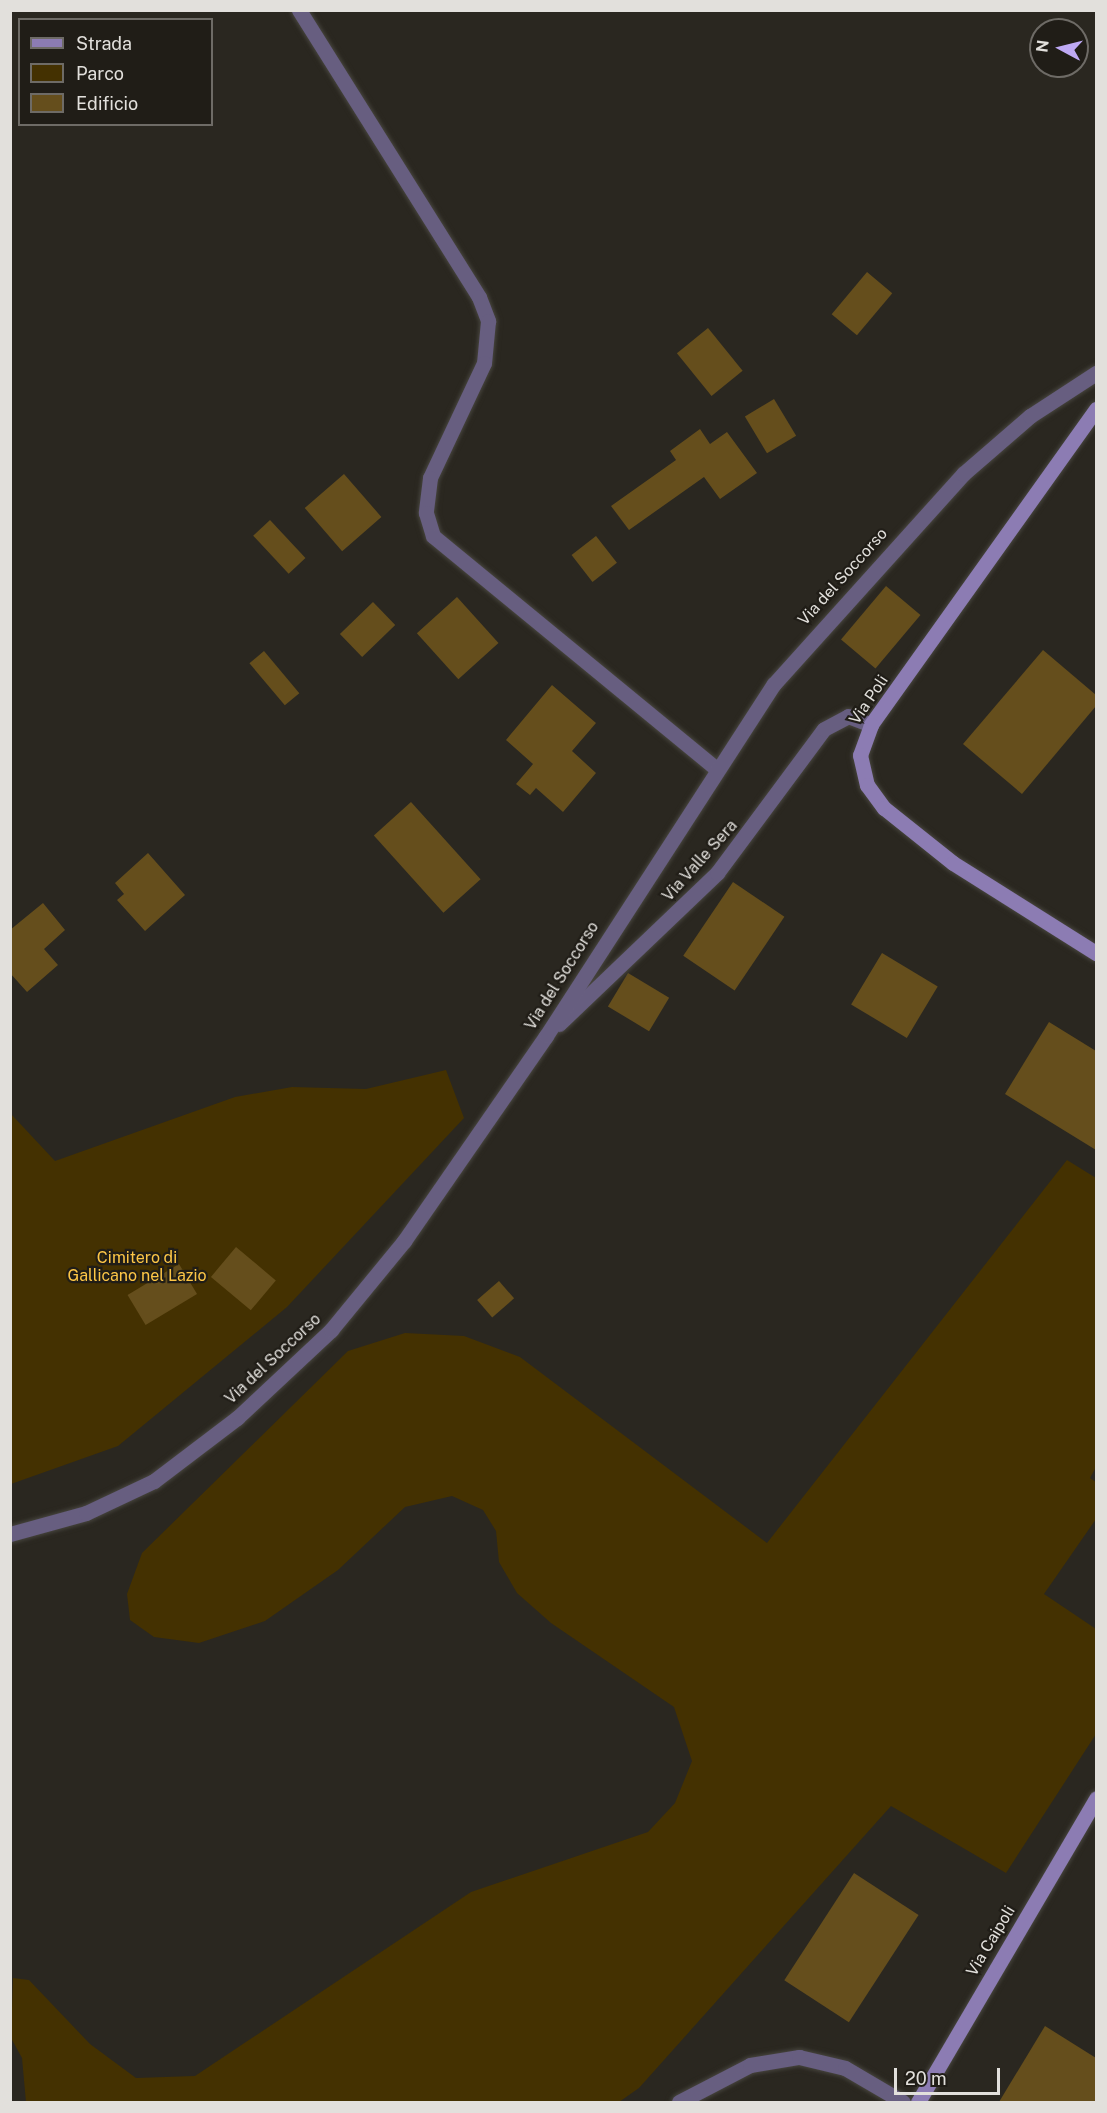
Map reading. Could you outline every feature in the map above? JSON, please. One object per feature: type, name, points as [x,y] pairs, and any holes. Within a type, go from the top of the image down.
[{"type":"street","points":[[299,10],[479,297],[488,321],[484,363],[430,478],[426,513],[433,536],[715,768]]},
{"type":"street","name":"Via del Soccorso","points":[[10,1534],[134,1492],[274,1386],[379,1275],[546,1036],[715,768],[805,646],[963,474],[1030,416],[1096,373]]},
{"type":"street","name":"Via Poli","points":[[1096,409],[871,725],[860,755],[862,771],[884,808],[953,862],[1096,953]]},
{"type":"street","name":"Via Valle Sera","points":[[546,1036],[717,873],[824,729],[848,716],[871,725]]},
{"type":"street","name":"Via Caipoli","points":[[918,2103],[1096,1798]]},
{"type":"street","points":[[679,2103],[750,2065],[799,2057],[845,2068],[903,2103]]},
{"type":"green space","name":"Cimitero di Gallicano nel Lazio","points":[[446,1070],[464,1118],[287,1307],[118,1446],[11,1484],[11,1114],[55,1161],[235,1097],[292,1087],[366,1089]]},
{"type":"green space","points":[[1067,1160],[1096,1178],[1096,1467],[1090,1478],[1096,1482],[1096,1519],[1044,1594],[1096,1629],[1096,1734],[1006,1873],[891,1806],[639,2088],[619,2102],[26,2102],[22,2058],[11,2038],[13,1978],[29,1980],[90,2044],[136,2078],[195,2076],[471,1892],[648,1832],[675,1803],[692,1761],[674,1707],[551,1623],[517,1593],[499,1562],[496,1531],[483,1510],[452,1496],[405,1507],[338,1570],[265,1621],[199,1643],[154,1637],[130,1620],[127,1594],[142,1553],[348,1351],[405,1333],[464,1336],[520,1357],[767,1543]]},
{"type":"building","points":[[867,272],[892,293],[857,335],[832,314]]},
{"type":"building","points":[[708,328],[743,371],[712,396],[677,353]]},
{"type":"building","points":[[774,399],[796,436],[767,453],[745,417]]},
{"type":"building","points":[[700,429],[710,444],[727,432],[757,473],[720,499],[704,477],[629,530],[611,506],[676,460],[670,451]]},
{"type":"building","points":[[344,474],[381,517],[342,551],[305,508]]},
{"type":"building","points":[[270,520],[305,558],[289,574],[253,536]]},
{"type":"building","points":[[596,536],[617,563],[593,582],[572,555]]},
{"type":"building","points":[[886,586],[920,615],[875,669],[841,640]]},
{"type":"building","points":[[457,597],[498,643],[458,679],[417,633]]},
{"type":"building","points":[[373,602],[395,625],[362,657],[340,634]]},
{"type":"building","points":[[1043,650],[1096,695],[1096,706],[1022,794],[963,744]]},
{"type":"building","points":[[264,651],[299,693],[285,705],[249,663]]},
{"type":"building","points":[[552,685],[596,723],[572,751],[596,773],[563,812],[536,788],[530,795],[516,784],[533,764],[506,740]]},
{"type":"building","points":[[411,802],[481,879],[443,913],[374,835]]},
{"type":"building","points":[[148,853],[185,895],[145,931],[117,900],[124,894],[115,883]]},
{"type":"building","points":[[733,882],[784,917],[735,990],[683,956]]},
{"type":"building","points":[[43,903],[65,930],[44,949],[58,965],[27,992],[10,973],[10,930]]},
{"type":"building","points":[[882,953],[938,986],[907,1038],[851,1004]]},
{"type":"building","points":[[628,973],[669,998],[649,1031],[608,1006]]},
{"type":"building","points":[[1049,1022],[1096,1051],[1096,1150],[1005,1094]]},
{"type":"building","points":[[236,1247],[276,1280],[251,1310],[211,1277]]},
{"type":"building","points":[[179,1264],[197,1294],[146,1325],[128,1295]]},
{"type":"building","points":[[499,1281],[514,1298],[492,1317],[477,1300]]},
{"type":"building","points":[[854,1873],[919,1915],[849,2022],[784,1980]]},
{"type":"building","points":[[1045,2026],[1096,2058],[1096,2102],[999,2102]]}]
